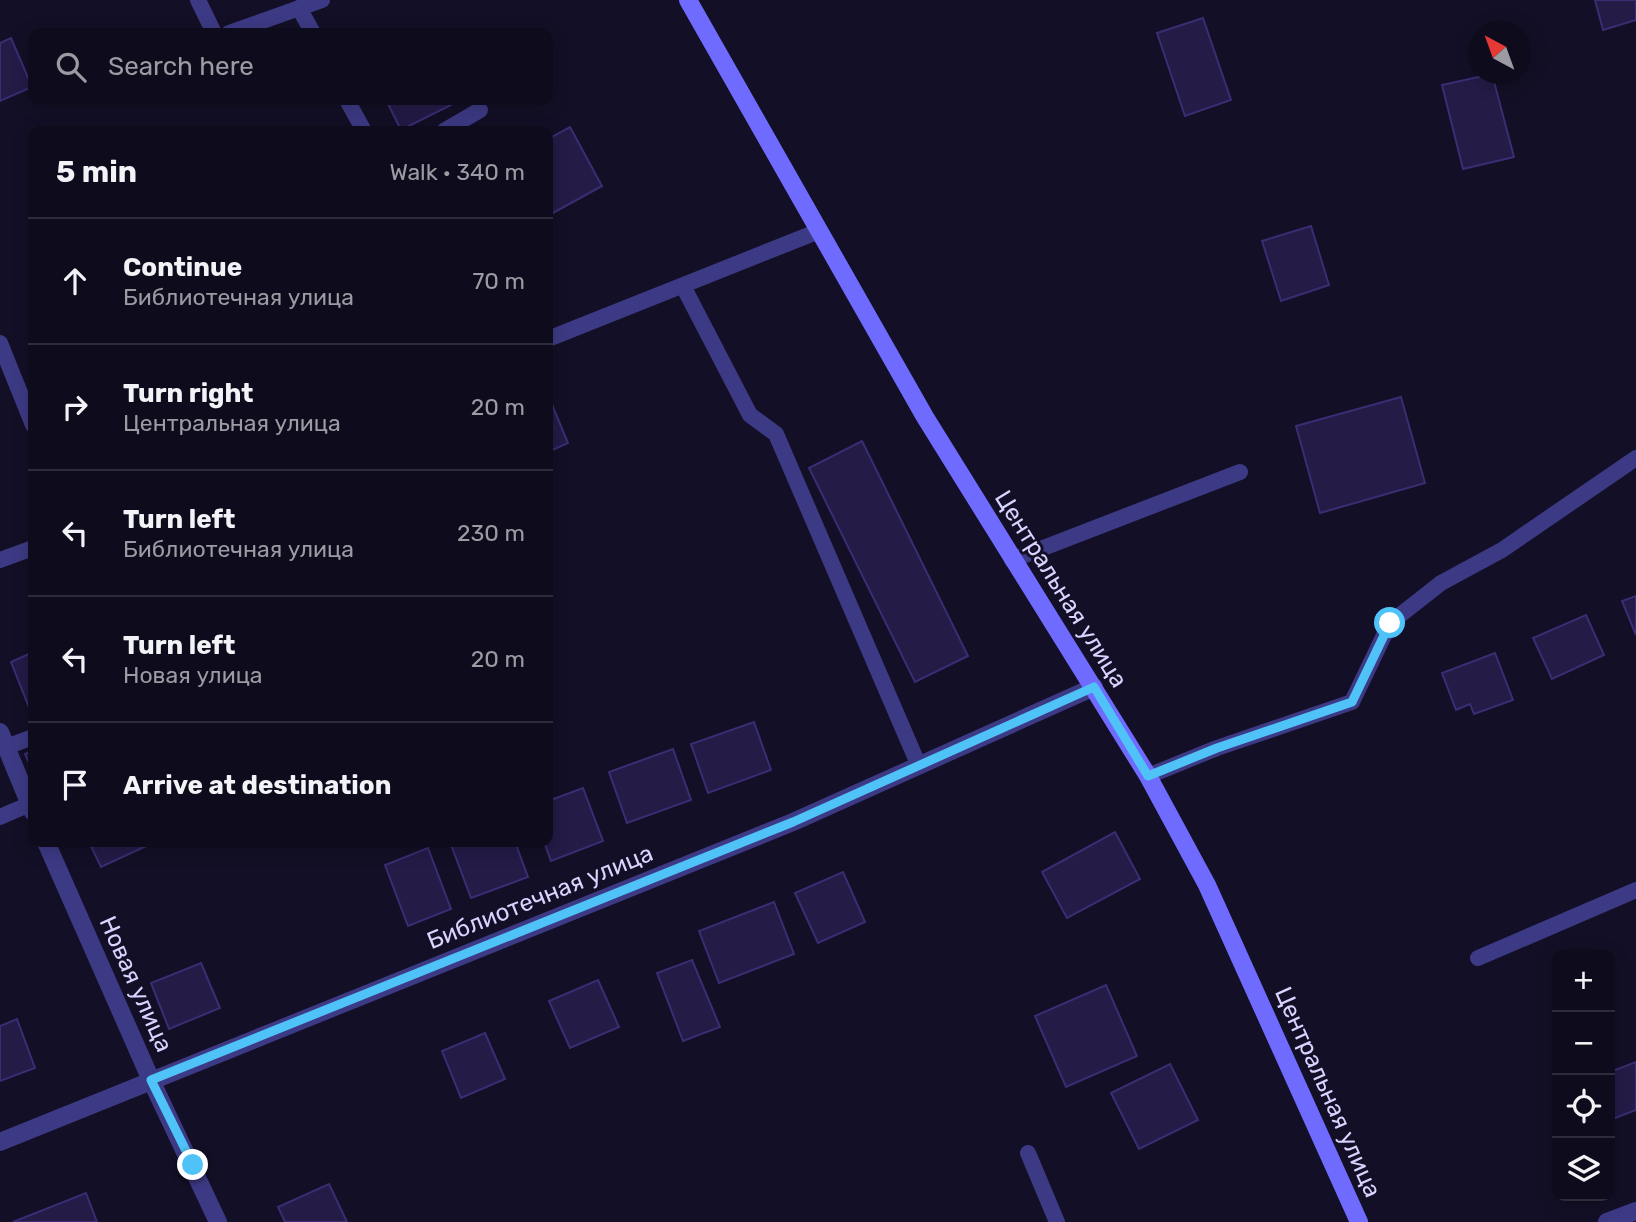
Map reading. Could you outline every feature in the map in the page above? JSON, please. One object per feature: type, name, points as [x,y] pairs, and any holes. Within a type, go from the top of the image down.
[{"type":"main road","name":"Центральная улица","points":[[688,0],[925,417],[1148,776],[1207,885],[1359,1222]]},
{"type":"street","name":"Библиотечная улица","points":[[0,1142],[793,822],[1094,687]]},
{"type":"street","points":[[3,739],[28,798]]},
{"type":"street","name":"Новая улица","points":[[48,847],[151,1080],[218,1222]]},
{"type":"street","points":[[1607,1222],[1636,1211]]},
{"type":"lane","points":[[198,0],[212,28]]},
{"type":"lane","points":[[243,28],[322,0]]},
{"type":"lane","points":[[299,8],[310,28]]},
{"type":"lane","points":[[350,105],[361,126]]},
{"type":"lane","points":[[453,126],[480,110]]},
{"type":"lane","points":[[553,336],[819,231]]},
{"type":"lane","points":[[683,286],[750,415],[776,434],[919,766]]},
{"type":"lane","points":[[0,343],[28,413]]},
{"type":"lane","points":[[1148,776],[1217,748],[1352,702],[1390,623],[1441,583],[1503,550],[1636,458]]},
{"type":"lane","points":[[1012,560],[1240,472]]},
{"type":"lane","points":[[0,560],[28,550]]},
{"type":"lane","points":[[3,739],[28,737]]},
{"type":"lane","points":[[0,817],[28,809]]},
{"type":"lane","points":[[1478,958],[1636,890]]},
{"type":"lane","points":[[1028,1153],[1057,1222]]},
{"type":"building","points":[[1595,0],[1636,0],[1636,20],[1603,30]]},
{"type":"building","points":[[1203,18],[1231,100],[1185,116],[1157,33]]},
{"type":"building","points":[[11,38],[28,78],[28,89],[0,101],[0,43]]},
{"type":"building","points":[[1468,79],[1468,84],[1495,84],[1514,157],[1463,169],[1442,85]]},
{"type":"building","points":[[388,105],[451,105],[409,126],[399,126]]},
{"type":"building","points":[[570,127],[602,186],[553,213],[553,136]]},
{"type":"building","points":[[1311,226],[1329,285],[1281,301],[1262,241]]},
{"type":"building","points":[[1401,397],[1425,483],[1320,513],[1296,426]]},
{"type":"building","points":[[553,407],[568,443],[553,450]]},
{"type":"building","points":[[862,441],[968,656],[915,682],[809,468]]},
{"type":"building","points":[[1636,596],[1636,635],[1622,601]]},
{"type":"building","points":[[1586,615],[1604,655],[1552,679],[1533,638]]},
{"type":"building","points":[[1495,653],[1513,700],[1474,714],[1470,704],[1456,710],[1442,673]]},
{"type":"building","points":[[28,654],[28,705],[11,662]]},
{"type":"building","points":[[754,722],[771,770],[708,793],[691,744]]},
{"type":"building","points":[[673,749],[691,800],[627,823],[609,772]]},
{"type":"building","points":[[583,788],[603,841],[551,861],[546,847],[553,847],[553,799]]},
{"type":"building","points":[[1115,832],[1140,879],[1067,918],[1042,872]]},
{"type":"building","points":[[91,847],[144,847],[101,867]]},
{"type":"building","points":[[452,847],[517,847],[528,877],[471,898]]},
{"type":"building","points":[[428,848],[451,909],[408,926],[385,865]]},
{"type":"building","points":[[843,872],[865,922],[818,943],[795,893]]},
{"type":"building","points":[[774,902],[794,954],[719,983],[699,931]]},
{"type":"building","points":[[692,960],[720,1027],[683,1041],[657,973]]},
{"type":"building","points":[[201,963],[220,1008],[169,1029],[151,983]]},
{"type":"building","points":[[598,980],[619,1027],[570,1048],[549,1001]]},
{"type":"building","points":[[1106,985],[1137,1056],[1066,1087],[1035,1016]]},
{"type":"building","points":[[17,1019],[35,1068],[0,1081],[0,1026]]},
{"type":"building","points":[[485,1033],[505,1079],[461,1098],[442,1051]]},
{"type":"building","points":[[1636,1062],[1636,1110],[1615,1118],[1615,1075],[1615,1070]]},
{"type":"building","points":[[1170,1064],[1198,1120],[1139,1149],[1111,1093]]},
{"type":"building","points":[[329,1184],[347,1222],[285,1222],[278,1207]]},
{"type":"building","points":[[86,1193],[97,1222],[13,1222]]},
{"type":"route","points":[[193,1165],[151,1080],[793,822],[1094,687],[1148,776],[1217,748],[1352,702],[1390,623]]}]
